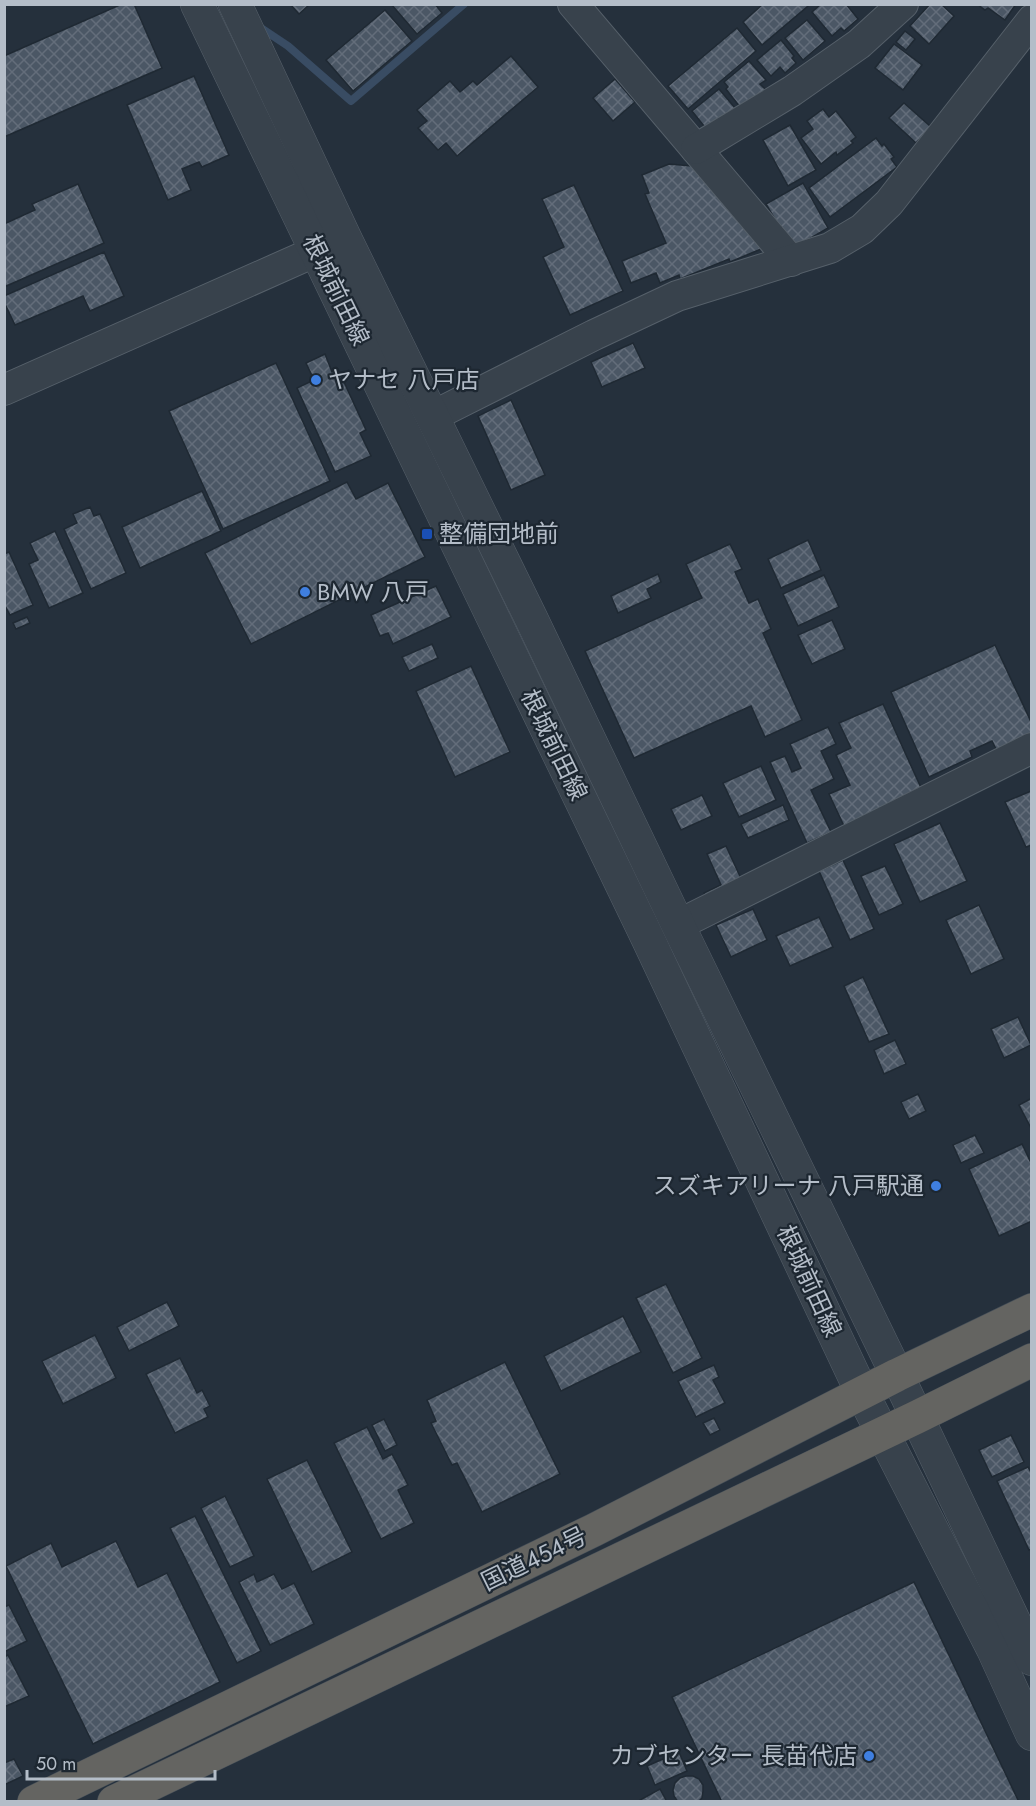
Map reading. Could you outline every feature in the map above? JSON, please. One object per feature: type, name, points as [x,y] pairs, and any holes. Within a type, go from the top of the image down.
[{"type":"highway","name":"国道454号","points":[[34,1802],[594,1530],[897,1375],[1032,1310]]},
{"type":"highway","name":"国道454号","points":[[114,1802],[1032,1360]]},
{"type":"street","name":"根城前田線","points":[[197,4],[243,97],[433,416],[1032,1659]]},
{"type":"street","name":"根城前田線","points":[[235,4],[272,82],[331,244],[643,929],[862,1393],[993,1649],[1032,1734]]},
{"type":"street","points":[[573,4],[791,261]]},
{"type":"street","points":[[696,149],[792,91],[859,44],[903,4]]},
{"type":"street","points":[[433,416],[677,296],[830,248],[862,229],[889,203],[1032,20]]},
{"type":"street","points":[[7,383],[331,244]]},
{"type":"street","points":[[678,925],[1032,748]]},
{"type":"building","points":[[122,4],[134,4],[162,68],[4,137],[4,56]]},
{"type":"building","points":[[290,4],[310,4],[299,14]]},
{"type":"building","points":[[391,4],[435,4],[442,13],[417,34]]},
{"type":"building","points":[[763,4],[807,4],[808,6],[762,45],[743,22]]},
{"type":"building","points":[[821,4],[846,4],[858,19],[844,31],[841,28],[832,36],[812,12]]},
{"type":"building","points":[[930,4],[941,4],[954,16],[929,44],[910,26]]},
{"type":"building","points":[[977,4],[1016,4],[1005,20],[988,8],[985,10]]},
{"type":"building","points":[[385,10],[412,41],[353,91],[326,60]]},
{"type":"building","points":[[807,20],[825,41],[803,60],[785,38]]},
{"type":"building","points":[[737,28],[756,51],[688,109],[668,86]]},
{"type":"building","points":[[905,31],[915,39],[906,50],[896,42]]},
{"type":"building","points":[[781,40],[794,56],[792,58],[796,63],[785,73],[780,67],[771,76],[757,60]]},
{"type":"building","points":[[894,44],[922,65],[903,90],[875,68]]},
{"type":"building","points":[[511,56],[538,87],[457,156],[446,143],[438,150],[418,128],[427,121],[417,110],[450,81],[460,92],[473,81],[477,85]]},
{"type":"building","points":[[749,61],[766,80],[760,84],[766,90],[740,107],[726,89],[728,87],[724,82]]},
{"type":"building","points":[[194,76],[229,155],[202,167],[199,162],[182,169],[191,190],[168,200],[127,105]]},
{"type":"building","points":[[615,79],[635,102],[613,121],[593,98]]},
{"type":"building","points":[[719,89],[735,108],[708,131],[692,111]]},
{"type":"building","points":[[904,103],[931,127],[916,143],[889,118]]},
{"type":"building","points":[[823,109],[829,117],[836,111],[856,137],[851,141],[853,143],[837,155],[836,152],[821,164],[801,138],[813,129],[807,121]]},
{"type":"building","points":[[790,125],[816,170],[788,186],[763,140]]},
{"type":"building","points":[[876,138],[894,157],[891,159],[897,167],[830,217],[809,188]]},
{"type":"building","points":[[669,164],[692,166],[761,249],[680,279],[679,275],[660,283],[656,273],[631,283],[622,261],[666,243],[645,194],[649,193],[642,175]]},
{"type":"building","points":[[803,183],[828,228],[792,249],[766,204]]},
{"type":"building","points":[[78,184],[104,243],[4,287],[4,224],[35,210],[32,204]]},
{"type":"building","points":[[574,185],[623,291],[570,315],[543,257],[564,247],[542,199]]},
{"type":"building","points":[[104,252],[124,296],[90,311],[83,296],[15,325],[4,302],[4,296]]},
{"type":"building","points":[[633,343],[645,368],[602,387],[591,362]]},
{"type":"building","points":[[325,354],[332,372],[338,369],[366,430],[360,433],[371,456],[335,472],[297,388],[314,380],[306,363]]},
{"type":"building","points":[[276,363],[330,481],[223,529],[169,411]]},
{"type":"building","points":[[511,400],[545,475],[511,490],[478,416]]},
{"type":"building","points":[[347,482],[356,499],[388,483],[425,557],[251,644],[205,553]]},
{"type":"building","points":[[202,491],[221,531],[140,568],[122,527]]},
{"type":"building","points":[[90,507],[94,516],[100,514],[126,573],[91,589],[64,529],[77,523],[73,514]]},
{"type":"building","points":[[55,531],[83,593],[49,608],[29,564],[38,560],[30,543]]},
{"type":"building","points":[[808,540],[821,570],[781,588],[768,559]]},
{"type":"building","points":[[730,544],[742,569],[735,572],[749,603],[758,599],[771,629],[763,633],[802,720],[765,737],[751,706],[634,758],[585,651],[702,598],[686,564]]},
{"type":"building","points":[[9,552],[33,605],[10,615],[4,604],[4,554]]},
{"type":"building","points":[[658,574],[661,582],[647,589],[651,598],[618,613],[611,596]]},
{"type":"building","points":[[824,575],[839,607],[798,626],[783,594]]},
{"type":"building","points":[[436,586],[451,617],[393,644],[388,633],[380,636],[371,615]]},
{"type":"building","points":[[27,617],[30,623],[16,629],[13,623]]},
{"type":"building","points":[[832,620],[845,649],[812,664],[798,635]]},
{"type":"building","points":[[432,644],[438,658],[409,671],[402,657]]},
{"type":"building","points":[[995,645],[1032,724],[1032,735],[997,751],[992,741],[970,751],[972,757],[929,777],[891,692]]},
{"type":"building","points":[[471,666],[510,752],[455,777],[416,691]]},
{"type":"building","points":[[883,704],[922,790],[844,826],[829,794],[850,785],[836,755],[851,748],[839,723]]},
{"type":"building","points":[[828,727],[836,744],[821,751],[834,779],[811,790],[831,832],[807,843],[770,762],[785,756],[792,772],[801,768],[790,744]]},
{"type":"building","points":[[761,766],[776,800],[739,817],[723,783]]},
{"type":"building","points":[[1031,791],[1032,845],[1026,847],[1005,802]]},
{"type":"building","points":[[702,795],[712,816],[681,830],[671,809]]},
{"type":"building","points":[[783,805],[789,820],[748,838],[741,824]]},
{"type":"building","points":[[940,823],[967,881],[920,902],[894,844]]},
{"type":"building","points":[[726,846],[744,885],[708,901],[704,893],[721,885],[707,854]]},
{"type":"building","points":[[843,860],[874,929],[850,940],[819,871]]},
{"type":"building","points":[[885,866],[903,904],[879,915],[861,876]]},
{"type":"building","points":[[979,905],[1004,959],[971,974],[946,920]]},
{"type":"building","points":[[753,909],[767,940],[731,957],[716,925]]},
{"type":"building","points":[[819,917],[833,947],[790,966],[776,936]]},
{"type":"building","points":[[863,977],[889,1034],[869,1042],[844,986]]},
{"type":"building","points":[[1018,1017],[1031,1045],[1004,1058],[991,1029]]},
{"type":"building","points":[[895,1040],[906,1064],[884,1074],[874,1050]]},
{"type":"building","points":[[918,1094],[926,1111],[909,1119],[901,1102]]},
{"type":"building","points":[[1032,1098],[1032,1130],[1019,1105]]},
{"type":"building","points":[[975,1135],[984,1153],[961,1163],[953,1145]]},
{"type":"building","points":[[1022,1144],[1032,1165],[1032,1221],[999,1236],[969,1169]]},
{"type":"building","points":[[666,1284],[702,1358],[673,1373],[636,1298]]},
{"type":"building","points":[[167,1302],[179,1326],[129,1351],[117,1327]]},
{"type":"building","points":[[623,1316],[641,1352],[561,1391],[544,1356]]},
{"type":"building","points":[[95,1335],[116,1378],[63,1404],[42,1361]]},
{"type":"building","points":[[180,1358],[197,1393],[202,1390],[210,1406],[204,1409],[208,1417],[175,1433],[146,1374]]},
{"type":"building","points":[[505,1362],[560,1474],[482,1512],[457,1463],[452,1465],[431,1423],[436,1421],[427,1400]]},
{"type":"building","points":[[714,1365],[719,1377],[713,1380],[725,1403],[696,1417],[678,1381]]},
{"type":"building","points":[[714,1418],[720,1430],[710,1435],[703,1423]]},
{"type":"building","points":[[384,1419],[397,1445],[385,1451],[372,1425]]},
{"type":"building","points":[[367,1427],[383,1459],[392,1454],[408,1485],[398,1490],[414,1523],[381,1539],[334,1443]]},
{"type":"building","points":[[1011,1435],[1024,1462],[992,1477],[979,1450]]},
{"type":"building","points":[[307,1460],[352,1552],[312,1572],[267,1479]]},
{"type":"building","points":[[1028,1467],[1032,1474],[1032,1549],[1029,1550],[997,1481]]},
{"type":"building","points":[[225,1496],[254,1556],[230,1567],[201,1508]]},
{"type":"building","points":[[195,1516],[261,1651],[237,1663],[170,1528]]},
{"type":"building","points":[[116,1541],[138,1587],[167,1573],[220,1682],[93,1744],[6,1566],[51,1543],[62,1567]]},
{"type":"building","points":[[254,1574],[257,1582],[274,1574],[282,1589],[294,1583],[314,1624],[270,1645],[239,1582]]},
{"type":"building","points":[[914,1582],[1019,1802],[722,1802],[672,1697]]},
{"type":"building","points":[[9,1605],[27,1641],[4,1652],[4,1607]]},
{"type":"building","points":[[8,1655],[29,1696],[4,1707],[4,1657]]},
{"type":"building","points":[[679,1752],[687,1771],[655,1785],[647,1766]]},
{"type":"building","points":[[14,1759],[23,1776],[4,1785],[4,1763]]},
{"type":"building","points":[[686,1776],[699,1779],[703,1785],[702,1798],[698,1802],[678,1802],[674,1796],[675,1783]]},
{"type":"building","points":[[660,1789],[667,1802],[641,1802],[640,1800]]},
{"type":"waterway","points":[[258,26],[288,46],[351,101],[464,4]]},
{"type":"waterway","points":[[597,796],[632,866]]},
{"type":"place","name":"ヤナセ 八戸店","points":[[316,380]]},
{"type":"place","name":"整備団地前","points":[[427,534]]},
{"type":"place","name":"BMW 八戸","points":[[305,592]]},
{"type":"place","name":"スズキアリーナ 八戸駅通","points":[[936,1186]]},
{"type":"place","name":"カブセンター 長苗代店","points":[[869,1756]]}]
